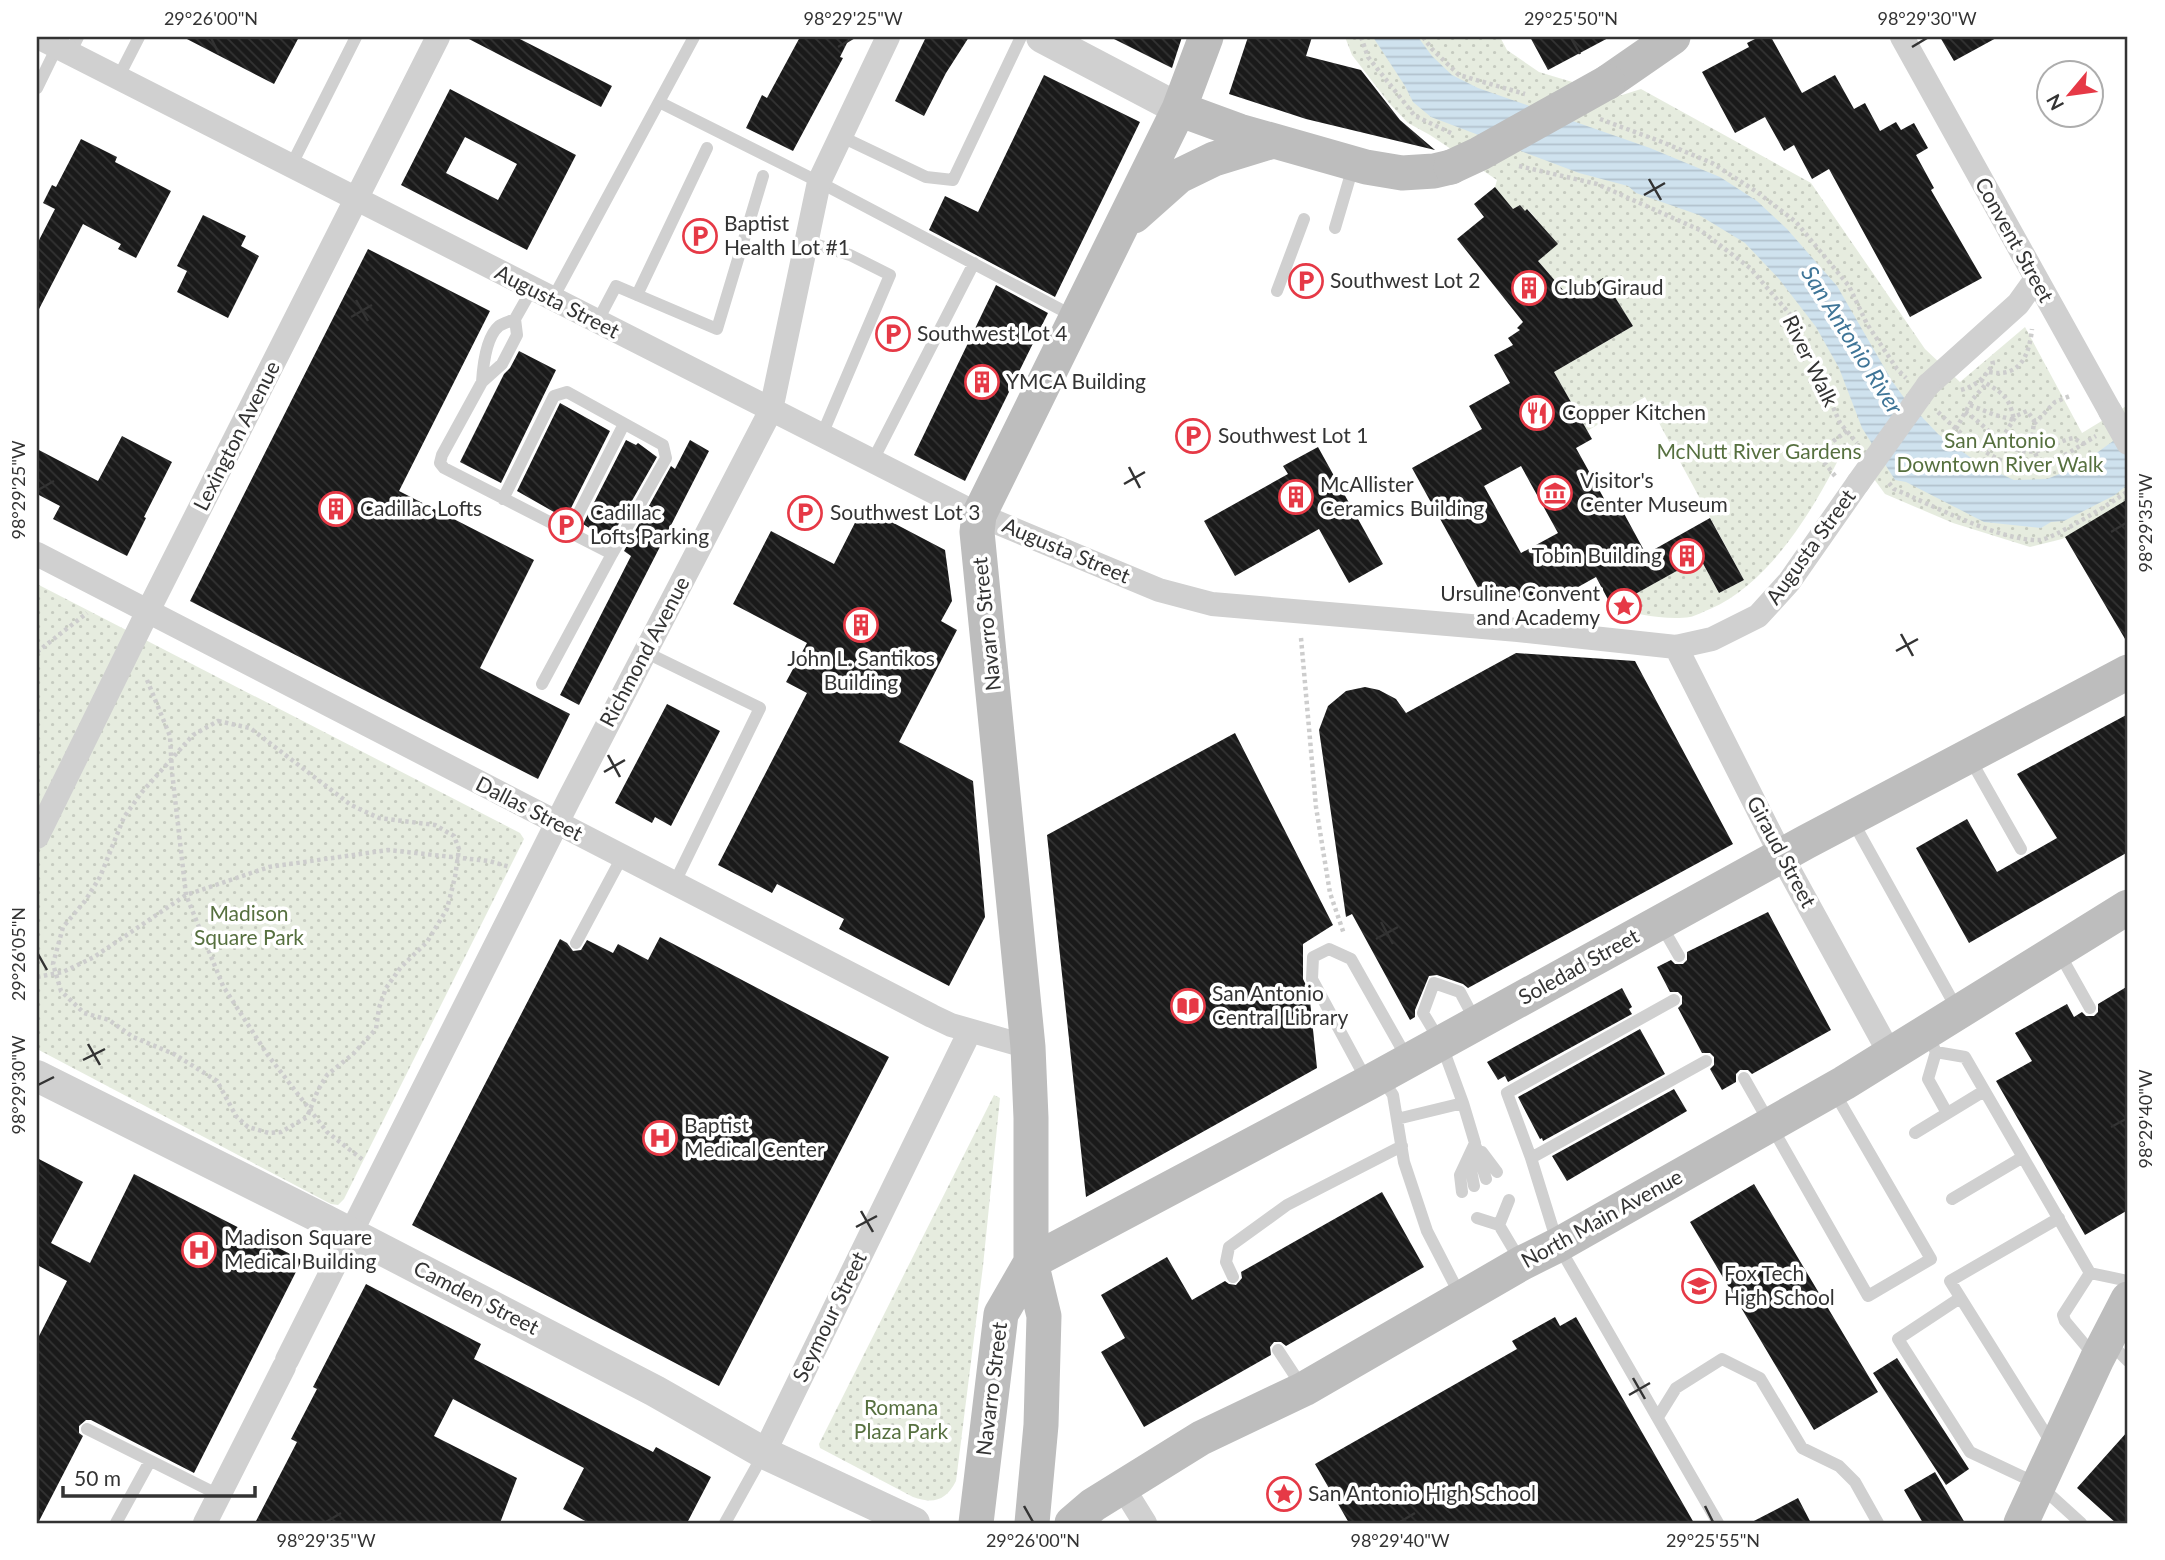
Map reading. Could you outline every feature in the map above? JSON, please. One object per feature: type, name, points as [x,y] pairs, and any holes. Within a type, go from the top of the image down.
[{"type":"main road","name":"Navarro Street","points":[[1032,1523],[1041,1424],[1044,1316],[1031,1262],[1028,1048],[977,532],[979,515],[1179,109],[1206,37]]},
{"type":"main road","points":[[1179,109],[1239,131],[1354,163],[1402,173],[1434,171],[1457,153],[1479,154],[1608,82],[1673,37]]},
{"type":"main road","points":[[1120,228],[1180,176],[1214,159],[1273,141]]},
{"type":"main road","name":"Soledad Street","points":[[1031,1262],[2128,672]]},
{"type":"main road","name":"North Main Avenue","points":[[1072,1523],[1093,1505],[1201,1438],[1304,1389],[1522,1263],[1770,1126],[1889,1054],[1931,1043],[1959,1012],[2128,907]]},
{"type":"main road","name":"Navarro Street","points":[[976,1523],[1001,1314],[1031,1262]]},
{"type":"main road","points":[[2021,1523],[2055,1449],[2111,1353],[2128,1299]]},
{"type":"street","name":"Lexington Avenue","points":[[37,837],[438,37]]},
{"type":"street","name":"Richmond Avenue","points":[[205,1523],[556,824],[771,410],[819,182],[888,37]]},
{"type":"street","points":[[1042,37],[1179,109]]},
{"type":"street","name":"Convent Street","points":[[1902,37],[2036,279],[2108,421],[2128,443]]},
{"type":"street","name":"Augusta Street","points":[[61,43],[118,78],[979,515],[1159,590],[1212,604],[1676,647],[1712,639],[1758,616],[1789,582],[1847,480],[1920,385],[2018,304],[2036,279]]},
{"type":"street","name":"Dallas Street","points":[[37,554],[932,1016],[970,1031],[1028,1048]]},
{"type":"street","name":"Giraud Street","points":[[1676,647],[1782,857],[1889,1054]]},
{"type":"street","name":"Seymour Street","points":[[764,1453],[970,1031]]},
{"type":"street","name":"Camden Street","points":[[37,1076],[350,1233],[655,1391],[764,1453],[914,1523]]},
{"type":"street","points":[[1122,1486],[1145,1523]]},
{"type":"lane","points":[[118,78],[139,37]]},
{"type":"lane","points":[[290,166],[356,37]]},
{"type":"lane","points":[[482,382],[483,356],[498,326],[515,319],[542,294],[659,102],[694,37]]},
{"type":"lane","points":[[840,136],[926,177],[953,180],[1021,37]]},
{"type":"lane","points":[[37,88],[61,43]]},
{"type":"lane","points":[[659,102],[819,182],[1076,318]]},
{"type":"lane","points":[[637,295],[707,148]]},
{"type":"lane","points":[[1335,228],[1354,163]]},
{"type":"lane","points":[[597,322],[616,286],[717,329],[763,176]]},
{"type":"lane","points":[[1277,291],[1304,219]]},
{"type":"lane","points":[[808,242],[850,255],[890,275],[821,437]]},
{"type":"lane","points":[[872,462],[974,263]]},
{"type":"lane","points":[[515,319],[517,335],[514,342],[502,364],[482,382],[440,463],[444,468],[612,554]]},
{"type":"lane","points":[[503,499],[554,397],[560,393],[567,392],[663,445],[666,458],[542,684]]},
{"type":"lane","points":[[569,532],[624,424]]},
{"type":"lane","points":[[645,652],[760,708],[674,884]]},
{"type":"lane","points":[[1969,757],[2021,849]]},
{"type":"lane","points":[[1851,819],[1959,1012]]},
{"type":"lane","points":[[576,943],[622,857]]},
{"type":"lane","points":[[1660,922],[1679,956]]},
{"type":"lane","points":[[1386,1073],[1312,979],[1313,957],[1329,949],[1353,962],[1386,1073],[1392,1095],[1405,1161],[1427,1231],[1462,1298]]},
{"type":"lane","points":[[2058,950],[2090,1008]]},
{"type":"lane","points":[[1477,1023],[1460,992],[1434,984],[1423,1013],[1441,1043],[1475,1143],[1492,1175]]},
{"type":"lane","points":[[1674,1000],[1507,1093],[1558,1245],[1718,1523]]},
{"type":"lane","points":[[1947,1113],[1928,1079],[1931,1043],[1965,1057],[2090,1273],[2128,1281]]},
{"type":"lane","points":[[1531,1158],[1706,1061]]},
{"type":"lane","points":[[1744,1078],[1868,1296],[1931,1259],[1833,1089]]},
{"type":"lane","points":[[1916,1133],[1984,1091]]},
{"type":"lane","points":[[1397,1119],[1463,1103]]},
{"type":"lane","points":[[1468,1189],[1460,1175],[1475,1143]]},
{"type":"lane","points":[[1233,1277],[1226,1262],[1229,1247],[1287,1205],[1402,1146]]},
{"type":"lane","points":[[1952,1199],[2023,1157]]},
{"type":"lane","points":[[1499,1225],[1493,1209],[1499,1225],[1522,1263]]},
{"type":"lane","points":[[2055,1449],[1950,1281],[2059,1218]]},
{"type":"lane","points":[[2090,1273],[2063,1315],[2065,1321],[2111,1353]]},
{"type":"lane","points":[[1960,1298],[1898,1339],[1970,1452],[2038,1484],[2081,1523]]},
{"type":"lane","points":[[1278,1350],[1304,1389]]},
{"type":"lane","points":[[1658,1417],[1676,1388],[1722,1359],[1760,1378],[1802,1448],[1839,1465],[1855,1482],[1878,1523]]},
{"type":"lane","points":[[86,1429],[219,1495]]},
{"type":"lane","points":[[725,1523],[764,1453]]},
{"type":"lane","points":[[116,1523],[150,1461]]},
{"type":"path","points":[[1361,37],[1368,57],[1415,117],[1457,153]]},
{"type":"path","points":[[1423,37],[1459,75],[1533,96]]},
{"type":"path","points":[[1597,118],[1712,163],[1757,192],[1796,222],[1849,286],[1867,324],[1897,369],[1920,385]]},
{"type":"path","name":"River Walk","points":[[1510,162],[1597,184],[1700,230],[1726,248],[1750,268],[1795,320],[1840,423],[1863,450]]},
{"type":"path","points":[[1989,372],[1998,374],[2013,371],[2021,364],[2032,329]]},
{"type":"path","points":[[1956,429],[1989,372],[1992,360]]},
{"type":"path","points":[[1957,389],[1963,390],[1983,382]]},
{"type":"path","points":[[1983,382],[2003,394],[2011,405],[2014,420]]},
{"type":"path","points":[[2034,424],[2055,402],[2070,396]]},
{"type":"path","points":[[1970,405],[2014,420]]},
{"type":"path","points":[[1937,411],[1956,429],[2009,466],[2028,468],[2040,467],[2083,444],[2108,421]]},
{"type":"path","points":[[1984,450],[2002,438],[2014,420],[2027,411],[2032,415],[2032,443],[2040,467]]},
{"type":"path","points":[[1965,412],[2008,447],[2022,451],[2045,449],[2069,438],[2083,444]]},
{"type":"path","points":[[1847,431],[1817,453],[1847,480]]},
{"type":"path","points":[[1886,479],[1894,489],[1990,530],[2015,537],[2042,540],[2112,503],[2128,491]]},
{"type":"path","points":[[37,652],[87,612]]},
{"type":"path","points":[[1301,638],[1316,807],[1330,893],[1353,962]]},
{"type":"path","points":[[147,680],[170,736],[186,895],[223,986],[267,1054],[327,1132],[381,1172]]},
{"type":"path","points":[[218,721],[250,728],[351,805],[379,818],[435,825],[454,836],[459,849],[446,909],[427,942],[401,967],[386,988],[376,1029],[353,1054],[327,1076],[307,1117],[281,1132],[269,1133],[248,1127],[236,1116],[217,1081],[174,1054],[133,1037],[108,1020],[84,1013],[61,991],[53,964],[63,927],[85,901],[100,877],[124,817],[171,760],[193,735],[218,721]]},
{"type":"path","points":[[37,977],[63,972],[94,957],[186,895],[268,867],[388,850],[489,861],[531,874]]},
{"type":"green space","name":"San Antonio Downtown River Walk","points":[[1345,37],[1500,37],[1507,50],[1539,72],[1619,96],[1641,89],[1811,183],[1925,349],[1960,382],[2025,327],[2082,433],[2128,405],[2128,502],[2062,539],[2030,547],[1953,523],[1885,494],[1847,442],[1808,514],[1791,538],[1754,580],[1733,597],[1695,616],[1681,618],[1650,616],[1610,608],[1700,558],[1719,593],[1744,580],[1645,397],[1587,431],[1554,372],[1633,326],[1603,279],[1570,298],[1538,261],[1557,244],[1528,209],[1525,211],[1520,205],[1513,209],[1495,187],[1497,180],[1408,123],[1352,55]]},
{"type":"green space","name":"Madison Square Park","points":[[37,584],[520,833],[524,839],[344,1199],[338,1205],[331,1204],[37,1049]]},
{"type":"green space","name":"Romana Plaza Park","points":[[994,1095],[1000,1098],[983,1266],[956,1481],[943,1497],[933,1500],[920,1499],[820,1448],[819,1444]]},
{"type":"water","name":"San Antonio River","points":[[1373,37],[1418,37],[1432,56],[1452,75],[1478,88],[1650,148],[1720,177],[1757,201],[1787,229],[1837,286],[1905,399],[1938,434],[1981,465],[2014,480],[2047,479],[2079,466],[2128,430],[2128,484],[2115,495],[2064,521],[2051,522],[2041,528],[1984,522],[1906,482],[1895,480],[1862,428],[1839,368],[1816,327],[1779,279],[1745,243],[1699,215],[1636,193],[1628,186],[1579,173],[1431,117],[1413,102]]},
{"type":"building","points":[[183,37],[299,37],[274,84]]},
{"type":"building","points":[[465,37],[516,37],[612,86],[601,107]]},
{"type":"building","points":[[800,37],[850,37],[840,57],[843,58],[793,151],[746,128],[762,95],[767,98]]},
{"type":"building","points":[[926,37],[969,37],[946,73],[924,116],[895,101]]},
{"type":"building","points":[[1110,37],[1182,37],[1172,68]]},
{"type":"building","points":[[1248,37],[1312,37],[1306,56],[1361,70],[1400,120],[1435,150],[1306,119],[1229,94]]},
{"type":"building","points":[[1530,37],[1610,37],[1548,70]]},
{"type":"building","points":[[1759,37],[1771,37],[1802,93],[1835,75],[1854,109],[1865,103],[1880,131],[1896,122],[1901,130],[1914,123],[1928,148],[1916,155],[1934,188],[1931,190],[1982,278],[1910,317],[1829,169],[1812,179],[1794,145],[1784,151],[1765,117],[1735,133],[1702,72],[1749,47],[1747,43]]},
{"type":"building","points":[[1940,37],[1998,37],[1954,61]]},
{"type":"building","points":[[1044,75],[1140,122],[1055,297],[929,230],[945,196],[978,212]]},
{"type":"building","points":[[450,89],[576,155],[527,250],[401,185]],"holes":[[[465,137],[517,164],[498,200],[446,173]]]},
{"type":"building","points":[[81,139],[117,157],[115,162],[171,191],[136,258],[118,249],[121,244],[83,224],[37,313],[37,244],[55,209],[43,203],[52,185],[56,187]]},
{"type":"building","points":[[1495,187],[1513,209],[1520,205],[1525,211],[1527,209],[1558,244],[1538,261],[1570,298],[1603,278],[1633,326],[1554,372],[1592,439],[1576,448],[1612,513],[1621,508],[1646,554],[1710,518],[1744,580],[1719,593],[1700,558],[1612,607],[1596,577],[1553,601],[1481,593],[1412,468],[1482,429],[1469,406],[1510,383],[1494,355],[1513,345],[1508,338],[1520,330],[1517,328],[1523,322],[1457,239],[1484,217],[1474,204]],"holes":[[[1521,466],[1558,533],[1521,553],[1484,486]]]},
{"type":"building","points":[[203,215],[246,236],[241,246],[259,256],[228,318],[177,292],[187,271],[177,266]]},
{"type":"building","name":"Cadillac Lofts","points":[[368,249],[490,311],[399,491],[534,560],[480,668],[570,714],[538,779],[190,601]]},
{"type":"building","name":"YMCA Building","points":[[996,285],[1048,313],[965,481],[914,455]]},
{"type":"building","points":[[519,351],[556,370],[501,483],[460,462],[504,374]]},
{"type":"building","points":[[560,403],[610,431],[568,514],[563,511],[561,516],[517,491]]},
{"type":"building","points":[[122,436],[172,462],[127,556],[53,519],[60,506],[37,494],[37,449],[98,481]]},
{"type":"building","points":[[626,440],[636,445],[638,443],[657,457],[609,541],[583,524]]},
{"type":"building","points":[[690,440],[709,451],[579,705],[560,695],[631,556],[624,551],[671,466],[675,469]]},
{"type":"building","name":"McAllister Ceramics Building","points":[[1318,447],[1383,564],[1349,583],[1319,529],[1235,576],[1204,521],[1288,474],[1283,466]]},
{"type":"building","points":[[2128,499],[2128,644],[2065,537]]},
{"type":"building","points":[[863,507],[945,550],[952,601],[941,621],[957,630],[899,742],[973,781],[985,917],[949,986],[839,929],[844,919],[777,884],[772,893],[718,865],[807,693],[786,682],[807,643],[733,604],[771,531],[834,564]]},
{"type":"building","points":[[1516,653],[1635,661],[1733,844],[1468,988],[1437,975],[1429,976],[1415,1010],[1415,1017],[1410,1020],[1352,914],[1346,917],[1319,730],[1328,706],[1346,691],[1365,687],[1379,690],[1396,699],[1406,713]]},
{"type":"building","points":[[667,704],[720,731],[671,826],[655,817],[652,823],[615,803]]},
{"type":"building","points":[[2128,714],[2128,852],[1969,943],[1916,848],[1967,819],[1997,872],[2057,838],[2017,774]]},
{"type":"building","name":"San Antonio Central Library","points":[[1235,733],[1333,925],[1303,944],[1303,979],[1309,991],[1317,1068],[1086,1197],[1047,835]]},
{"type":"building","points":[[1768,912],[1831,1030],[1752,1074],[1748,1070],[1740,1070],[1736,1074],[1736,1082],[1722,1090],[1710,1069],[1714,1065],[1714,1057],[1710,1053],[1702,1053],[1678,1008],[1682,1004],[1682,996],[1678,992],[1670,992],[1657,967],[1671,960],[1675,964],[1683,964],[1687,960],[1687,952]]},
{"type":"building","name":"Baptist Medical Center","points":[[660,937],[889,1057],[719,1386],[412,1225],[560,939],[573,951],[581,950],[587,940],[613,953],[618,944],[648,960]]},
{"type":"building","points":[[2128,986],[2128,1210],[2085,1235],[1996,1081],[2032,1061],[2015,1033],[2067,1004],[2074,1017],[2082,1012],[2086,1016],[2094,1016],[2098,1012],[2098,1004]]},
{"type":"building","points":[[1622,988],[1632,1007],[1629,1009],[1632,1014],[1508,1082],[1505,1076],[1498,1080],[1487,1062]]},
{"type":"building","points":[[1640,1029],[1665,1074],[1543,1141],[1540,1139],[1518,1097]]},
{"type":"building","points":[[1674,1089],[1687,1111],[1567,1181],[1552,1156]]},
{"type":"building","points":[[37,1158],[83,1182],[51,1243],[90,1263],[134,1174],[302,1260],[194,1473],[91,1420],[86,1420],[79,1426],[79,1433],[83,1436],[38,1523],[37,1340],[67,1281],[39,1266],[37,1270]]},
{"type":"building","points":[[1754,1184],[1878,1392],[1814,1430],[1690,1222]]},
{"type":"building","points":[[1382,1192],[1424,1267],[1286,1346],[1281,1342],[1274,1342],[1270,1347],[1271,1355],[1144,1427],[1101,1352],[1125,1338],[1101,1295],[1167,1257],[1192,1300],[1225,1281],[1236,1285],[1242,1278],[1241,1272]]},
{"type":"building","points":[[366,1284],[481,1344],[474,1359],[653,1452],[656,1447],[711,1477],[687,1523],[589,1523],[563,1509],[584,1468],[453,1399],[434,1436],[517,1478],[500,1523],[255,1523],[297,1442],[291,1439],[317,1389],[313,1387]]},
{"type":"building","points":[[1555,1317],[1560,1326],[1576,1317],[1694,1523],[1349,1523],[1315,1464],[1517,1349],[1512,1341]]},
{"type":"building","points":[[1897,1358],[1969,1469],[1946,1485],[1873,1373]]},
{"type":"building","points":[[2128,1431],[2128,1523],[2116,1523],[2077,1488]]},
{"type":"building","points":[[1935,1472],[1965,1523],[1923,1523],[1904,1490]]},
{"type":"building","points":[[1798,1498],[1811,1523],[1750,1523]]},
{"type":"place","name":"Baptist Health Lot #1","points":[[700,236]]},
{"type":"place","name":"Southwest Lot 2","points":[[1306,281]]},
{"type":"place","name":"Club Giraud","points":[[1529,288]]},
{"type":"place","name":"Southwest Lot 4","points":[[893,334]]},
{"type":"place","name":"YMCA Building","points":[[982,382]]},
{"type":"place","name":"Copper Kitchen","points":[[1537,413]]},
{"type":"place","name":"Southwest Lot 1","points":[[1193,436]]},
{"type":"place","name":"Visitor's Center Museum","points":[[1555,493]]},
{"type":"place","name":"McAllister Ceramics Building","points":[[1296,497]]},
{"type":"place","name":"Cadillac Lofts","points":[[336,509]]},
{"type":"place","name":"Southwest Lot 3","points":[[805,513]]},
{"type":"place","name":"Cadillac Lofts Parking","points":[[566,525]]},
{"type":"place","name":"Tobin Building","points":[[1687,556]]},
{"type":"place","name":"Ursuline Convent and Academy","points":[[1624,606]]},
{"type":"place","name":"John L. Santikos Building","points":[[861,625]]},
{"type":"place","name":"San Antonio Central Library","points":[[1188,1006]]},
{"type":"place","name":"Baptist Medical Center","points":[[660,1138]]},
{"type":"place","name":"Madison Square Medical Building","points":[[199,1250]]},
{"type":"place","name":"Fox Tech High School","points":[[1699,1286]]},
{"type":"place","name":"San Antonio High School","points":[[1284,1494]]},
{"type":"park label","name":"McNutt River Gardens","points":[[1759,452]]}]
